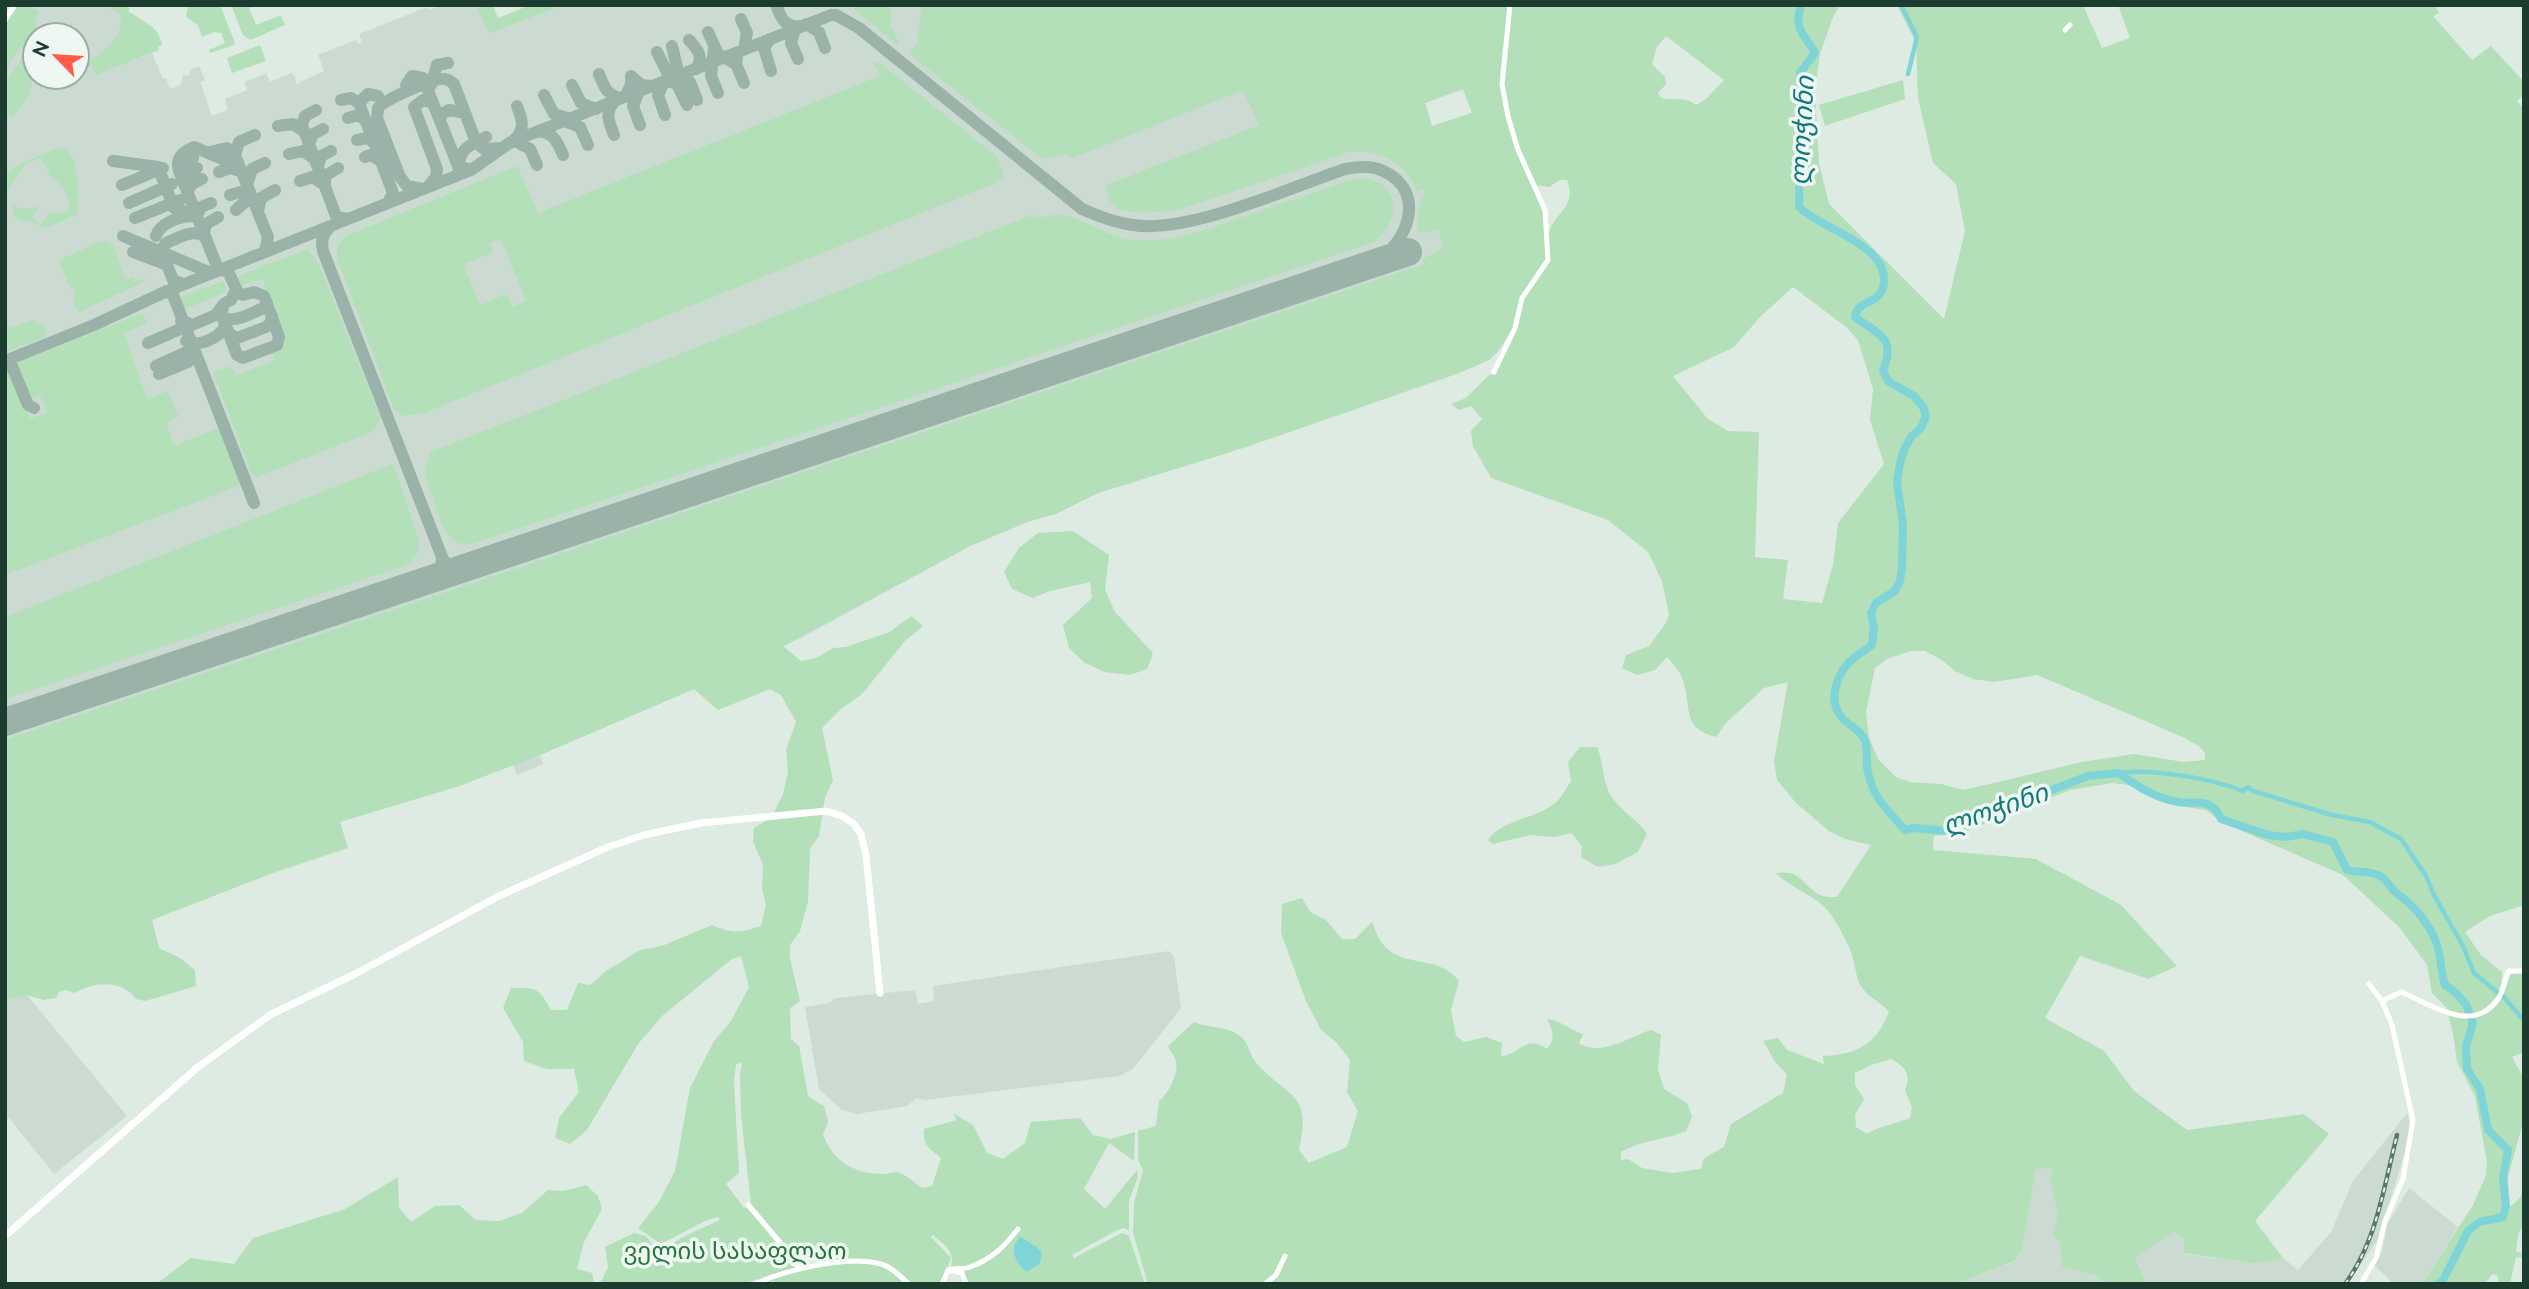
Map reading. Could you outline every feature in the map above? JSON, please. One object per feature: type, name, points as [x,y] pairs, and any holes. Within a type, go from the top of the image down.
[{"type":"street","points":[[1494,372],[1515,328],[1522,298],[1548,260],[1545,210],[1518,150],[1502,84],[1510,5]]},
{"type":"street","points":[[5,20],[10,8]]},
{"type":"street","points":[[5,1236],[198,1067],[270,1015],[355,974],[499,896],[608,847],[643,835],[701,823],[826,811],[842,816],[854,824],[861,834],[866,855],[880,993]]},
{"type":"street","points":[[2382,1001],[2401,992],[2441,1012],[2460,1016],[2474,1015],[2496,1003],[2508,971],[2524,971]]},
{"type":"street","points":[[2361,1284],[2376,1258],[2385,1221],[2403,1179],[2413,1121],[2407,1102],[2396,1037],[2382,1001],[2369,984]]},
{"type":"street","points":[[748,1205],[797,1262],[798,1269]]},
{"type":"street","points":[[948,1270],[971,1267],[996,1254],[1018,1229]]},
{"type":"street","points":[[1265,1284],[1276,1275],[1285,1256]]},
{"type":"street","points":[[755,1284],[798,1269],[863,1262],[879,1263],[909,1284]]},
{"type":"street","points":[[942,1284],[948,1270]]},
{"type":"street","points":[[948,1270],[961,1273],[966,1284]]},
{"type":"shaded area","points":[[17,5],[110,5],[126,13],[134,60],[152,53],[170,89],[181,85],[183,75],[188,76],[191,69],[199,66],[205,80],[200,82],[212,116],[227,110],[225,99],[247,90],[245,82],[266,73],[270,82],[291,73],[295,76],[296,84],[324,71],[318,55],[356,40],[358,44],[362,42],[359,34],[427,7],[429,10],[442,5],[476,5],[489,34],[563,5],[1506,5],[1489,119],[1499,350],[1489,360],[1459,373],[1243,448],[1098,493],[970,546],[805,636],[756,659],[718,710],[694,689],[540,755],[543,764],[517,775],[513,765],[459,786],[339,822],[5,951],[5,24]],"holes":[[[1463,89],[1472,113],[1432,126],[1425,103]]]},
{"type":"shaded area","points":[[1169,951],[1174,957],[1181,1008],[1133,1069],[1119,1076],[925,1100],[917,1098],[907,1106],[857,1114],[842,1110],[819,1089],[805,1007],[829,1003],[836,998],[915,990],[918,1004],[934,1001],[933,986]]},
{"type":"shaded area","points":[[27,995],[127,1116],[54,1174],[9,1118],[5,1120],[5,1001]]},
{"type":"shaded area","points":[[2407,1113],[2410,1125],[2407,1146],[2378,1239],[2347,1284],[1955,1284],[2016,1261],[2022,1250],[2036,1168],[2052,1168],[2050,1181],[2058,1215],[2053,1235],[2060,1242],[2062,1267],[2098,1276],[2146,1281],[2135,1257],[2174,1232],[2184,1240],[2185,1254],[2256,1264],[2283,1258],[2298,1270],[2331,1232],[2353,1181]]},
{"type":"shaded area","points":[[2409,1188],[2458,1227],[2424,1281],[2418,1284],[2394,1284],[2374,1265],[2382,1253],[2387,1225]]},
{"type":"green space","points":[[17,5],[31,5],[30,7],[38,11],[36,21],[21,21],[21,48],[5,71],[5,26]]},
{"type":"green space","points":[[104,5],[124,5],[129,8],[129,12],[158,34],[162,45],[158,47],[159,50],[95,75],[91,60],[117,36],[121,21],[119,13]]},
{"type":"green space","points":[[188,5],[220,5],[234,45],[210,53],[209,50],[225,43],[221,33],[214,32],[202,37],[198,25],[186,17]]},
{"type":"green space","points":[[231,5],[254,5],[249,8],[256,25],[281,16],[285,25],[250,40],[243,35]]},
{"type":"green space","points":[[476,5],[493,5],[498,18],[530,5],[563,5],[489,34]]},
{"type":"green space","points":[[853,5],[892,5],[890,25],[899,42],[898,46],[855,10]]},
{"type":"green space","name":"ველის სასაფლაო","points":[[922,5],[1509,5],[1501,73],[1503,104],[1516,149],[1544,214],[1546,259],[1522,295],[1513,328],[1489,360],[1459,373],[1243,448],[1098,493],[1056,514],[1024,523],[970,546],[783,646],[801,661],[816,658],[833,648],[846,647],[890,632],[911,616],[923,626],[905,641],[862,694],[841,709],[822,728],[833,780],[825,798],[819,836],[810,849],[808,902],[800,931],[790,945],[790,959],[800,1001],[790,1008],[791,1039],[799,1046],[808,1096],[824,1106],[828,1122],[823,1134],[827,1144],[838,1159],[853,1168],[872,1173],[899,1173],[922,1188],[932,1186],[941,1158],[926,1143],[924,1129],[957,1120],[953,1113],[973,1125],[987,1153],[1003,1159],[1025,1143],[1031,1122],[1080,1118],[1093,1135],[1111,1139],[1135,1132],[1134,1161],[1109,1143],[1084,1189],[1105,1209],[1137,1170],[1138,1177],[1129,1200],[1129,1231],[1124,1228],[1117,1230],[1072,1255],[1074,1258],[1122,1233],[1129,1236],[1145,1284],[968,1284],[960,1271],[950,1269],[952,1263],[951,1254],[933,1235],[931,1237],[951,1258],[941,1284],[911,1284],[895,1269],[874,1260],[802,1261],[784,1244],[751,1203],[741,1115],[742,1063],[736,1064],[734,1081],[739,1173],[726,1184],[744,1208],[748,1206],[797,1271],[837,1265],[869,1264],[888,1270],[904,1284],[778,1284],[774,1281],[759,1283],[757,1279],[744,1284],[600,1284],[608,1267],[605,1247],[634,1233],[646,1236],[658,1252],[720,1220],[718,1217],[705,1221],[661,1244],[638,1228],[659,1202],[675,1171],[690,1088],[714,1041],[731,1021],[749,987],[741,956],[732,959],[662,1016],[638,1044],[587,1130],[570,1144],[555,1138],[559,1118],[579,1092],[574,1069],[547,1069],[524,1061],[523,1042],[503,1008],[511,988],[526,988],[540,993],[551,1010],[567,1010],[578,983],[590,985],[606,971],[640,950],[662,946],[712,925],[736,931],[761,926],[766,905],[762,888],[763,865],[753,841],[754,828],[772,817],[783,794],[788,772],[786,750],[796,722],[781,695],[770,689],[718,710],[694,689],[540,755],[459,786],[340,822],[348,848],[273,873],[152,920],[159,948],[180,958],[195,970],[196,986],[145,1001],[136,999],[124,988],[108,984],[91,986],[75,993],[65,990],[59,992],[56,998],[44,1000],[27,995],[5,1001],[5,740],[1424,264],[1423,259],[1444,247],[1438,230],[1419,233],[1418,212],[1426,193],[1423,189],[1417,192],[1399,165],[1381,155],[1371,153],[1349,152],[1181,209],[1143,213],[1123,210],[1110,201],[1107,185],[1259,125],[1243,90],[1070,159],[1067,154],[1043,159],[910,55],[910,51],[917,45]],"holes":[[[1463,89],[1472,113],[1432,126],[1425,103]],[[1021,1237],[1042,1253],[1040,1264],[1028,1272],[1019,1265],[1014,1255],[1014,1246]]]},
{"type":"green space","points":[[1511,5],[1840,5],[1820,54],[1815,91],[1819,164],[1829,204],[1944,319],[1965,231],[1956,184],[1933,163],[1918,98],[1916,43],[1897,5],[2083,5],[2102,48],[2130,38],[2118,5],[2435,5],[2439,13],[2433,16],[2472,60],[2491,46],[2524,82],[2524,94],[2517,101],[2524,109],[2524,905],[2490,916],[2465,932],[2481,955],[2502,972],[2497,995],[2480,1011],[2488,1012],[2497,1005],[2511,974],[2524,973],[2524,1052],[2512,1057],[2522,1075],[2522,1126],[2508,1177],[2509,1207],[2521,1196],[2524,1179],[2524,1223],[2518,1235],[2516,1252],[2524,1253],[2524,1258],[2516,1257],[2510,1284],[2498,1284],[2498,1276],[2493,1274],[2484,1284],[2418,1284],[2424,1281],[2473,1205],[2486,1175],[2487,1162],[2475,1096],[2457,1062],[2446,1007],[2432,993],[2427,965],[2400,928],[2343,875],[2221,822],[2206,810],[2178,806],[2128,785],[2112,783],[2070,790],[1961,833],[1934,836],[1933,850],[2036,859],[2121,905],[2177,966],[2148,979],[2080,956],[2045,1018],[2104,1051],[2134,1091],[2187,1130],[2304,1114],[2329,1134],[2255,1221],[2283,1258],[2256,1264],[2184,1253],[2184,1240],[2174,1232],[2135,1257],[2146,1282],[2107,1284],[2098,1276],[2062,1267],[2060,1242],[2053,1235],[2058,1215],[2050,1180],[2052,1168],[2036,1169],[2022,1250],[2015,1261],[1955,1284],[1148,1284],[1133,1233],[1134,1203],[1143,1170],[1138,1160],[1138,1131],[1156,1126],[1159,1101],[1169,1089],[1176,1072],[1175,1059],[1168,1046],[1194,1022],[1236,1033],[1246,1043],[1258,1065],[1296,1099],[1302,1117],[1299,1150],[1309,1163],[1347,1147],[1358,1111],[1347,1092],[1350,1060],[1336,1042],[1321,1030],[1306,1001],[1281,933],[1282,904],[1302,898],[1310,912],[1326,920],[1342,939],[1355,939],[1372,922],[1380,941],[1390,951],[1441,967],[1451,973],[1459,981],[1451,1010],[1456,1036],[1464,1042],[1486,1037],[1502,1043],[1501,1056],[1533,1043],[1547,1049],[1553,1034],[1547,1019],[1583,1034],[1579,1043],[1588,1047],[1606,1047],[1651,1030],[1661,1035],[1658,1070],[1664,1089],[1687,1103],[1692,1117],[1686,1131],[1621,1152],[1621,1160],[1628,1159],[1642,1168],[1672,1173],[1701,1169],[1704,1158],[1724,1147],[1731,1124],[1783,1093],[1787,1074],[1775,1062],[1763,1041],[1778,1038],[1787,1050],[1824,1064],[1823,1056],[1845,1053],[1864,1046],[1878,1033],[1889,1012],[1861,986],[1850,949],[1837,923],[1826,909],[1776,873],[1792,874],[1820,895],[1837,897],[1871,845],[1845,839],[1829,831],[1796,803],[1777,780],[1774,761],[1788,682],[1764,688],[1726,723],[1716,737],[1697,728],[1693,722],[1683,680],[1667,657],[1655,670],[1637,675],[1622,668],[1626,655],[1649,646],[1666,623],[1669,614],[1662,581],[1648,552],[1608,520],[1491,478],[1473,446],[1471,431],[1482,419],[1471,406],[1459,410],[1451,404],[1466,398],[1489,375],[1496,374],[1523,300],[1550,261],[1550,229],[1569,198],[1567,180],[1560,180],[1549,187],[1536,185],[1514,132],[1504,89]],"holes":[[[1666,36],[1724,80],[1706,99],[1696,105],[1684,100],[1661,98],[1658,93],[1666,84],[1665,77],[1652,64],[1657,47]],[[1793,287],[1846,327],[1858,340],[1873,389],[1870,420],[1884,464],[1838,523],[1833,565],[1822,603],[1783,599],[1788,560],[1755,557],[1759,432],[1728,431],[1707,418],[1673,376],[1734,347],[1760,317]],[[1910,651],[1925,651],[1955,671],[1973,679],[1994,682],[2037,675],[2185,738],[2200,747],[2205,753],[2205,760],[2184,762],[2134,754],[2082,762],[1964,790],[1941,784],[1910,782],[1896,777],[1878,759],[1869,737],[1866,712],[1875,668],[1887,659]],[[1891,1059],[1904,1068],[1907,1075],[1905,1090],[1912,1107],[1910,1118],[1867,1134],[1856,1127],[1855,1115],[1864,1099],[1855,1085],[1855,1073]]]},
{"type":"green space","points":[[260,45],[266,61],[232,73],[227,58]]},
{"type":"green space","points":[[21,60],[21,91],[30,91],[12,117],[5,113],[5,83]]},
{"type":"green space","points":[[874,62],[880,63],[997,157],[1004,176],[996,183],[424,413],[404,416],[394,409],[337,258],[337,246],[346,236],[517,166],[538,213],[880,76]],"holes":[[[501,239],[526,301],[512,307],[506,294],[480,305],[463,265],[493,252],[490,243]]]},
{"type":"green space","points":[[1903,80],[1905,99],[1825,126],[1819,105]]},
{"type":"green space","points":[[62,147],[68,151],[75,167],[78,187],[77,214],[46,228],[19,220],[13,213],[14,203],[16,207],[38,208],[32,218],[42,224],[49,213],[62,214],[70,208],[66,194],[49,175],[50,172],[41,158],[26,163],[5,195],[5,175],[18,164]]},
{"type":"green space","points":[[1357,178],[1382,185],[1393,201],[1390,222],[1384,233],[1374,242],[475,543],[465,544],[450,537],[441,522],[425,476],[431,452],[1032,215],[1037,218],[1059,214],[1075,218],[1133,241],[1170,239],[1205,230]]},
{"type":"green space","points":[[105,241],[113,244],[126,280],[133,277],[134,281],[150,279],[79,312],[73,301],[76,290],[70,288],[60,263],[62,259]]},
{"type":"green space","points":[[308,249],[319,264],[381,419],[374,431],[257,477],[251,473],[213,372],[231,366],[235,375],[275,361],[271,350],[286,344],[262,279],[241,286],[238,276]]},
{"type":"green space","points":[[224,281],[227,292],[185,309],[180,297]]},
{"type":"green space","points":[[143,313],[147,324],[124,333],[147,399],[168,391],[178,416],[166,423],[174,446],[222,427],[243,484],[5,575],[5,368],[9,367],[30,419],[47,413],[40,395],[29,399],[15,364]]},
{"type":"green space","points":[[32,320],[46,328],[45,337],[5,352],[5,325],[11,328]]},
{"type":"green space","points":[[393,464],[420,543],[416,555],[407,565],[5,699],[5,617]]},
{"type":"green space","points":[[1073,531],[1109,555],[1105,590],[1115,612],[1153,653],[1147,669],[1130,675],[1105,672],[1085,663],[1069,648],[1063,625],[1092,598],[1090,582],[1050,591],[1033,598],[1012,589],[1004,572],[1019,548],[1038,533]]},
{"type":"green space","points":[[1580,747],[1597,747],[1611,796],[1647,834],[1638,852],[1615,864],[1598,867],[1581,857],[1582,847],[1572,833],[1555,837],[1530,835],[1493,844],[1488,840],[1502,828],[1547,809],[1562,796],[1571,781],[1568,762]]},
{"type":"green space","points":[[398,1177],[399,1208],[411,1222],[435,1206],[459,1205],[476,1220],[499,1221],[522,1213],[548,1190],[564,1191],[586,1185],[598,1196],[602,1209],[584,1242],[577,1269],[592,1273],[594,1284],[156,1284],[191,1258],[234,1264],[253,1238],[345,1209]]},
{"type":"water","points":[[1021,1237],[1042,1253],[1040,1264],[1027,1272],[1014,1255],[1014,1245]]},
{"type":"waterway","name":"ლოჭინი","points":[[1801,5],[1799,25],[1815,53],[1800,73],[1799,207],[1854,240],[1878,261],[1883,273],[1883,288],[1877,297],[1859,308],[1855,317],[1883,338],[1888,350],[1883,371],[1889,382],[1914,396],[1926,416],[1921,428],[1911,437],[1904,450],[1897,482],[1903,525],[1900,581],[1895,591],[1876,603],[1871,613],[1874,627],[1872,645],[1849,663],[1836,686],[1835,704],[1838,712],[1865,741],[1867,769],[1874,791],[1905,830],[1914,828],[1946,831],[2088,776],[2119,773],[2155,795],[2179,802],[2207,804],[2216,810],[2221,819],[2268,835],[2286,837],[2303,834],[2333,842],[2347,870],[2372,873],[2383,878],[2425,922],[2438,947],[2445,985],[2466,1004],[2473,1023],[2466,1046],[2467,1069],[2480,1089],[2488,1130],[2508,1150],[2503,1177],[2506,1206],[2503,1217],[2479,1222],[2468,1231],[2443,1280],[2438,1284]]},
{"type":"waterway","points":[[1901,5],[1917,37],[1908,74]]},
{"type":"waterway","points":[[2119,773],[2165,773],[2243,791],[2248,787],[2253,791],[2332,815],[2370,822],[2401,839],[2426,876],[2463,946],[2474,973],[2499,994]]},
{"type":"waterway","points":[[2504,997],[2524,1021]]},
{"type":"taxiway","points":[[776,5],[787,24],[800,26]]},
{"type":"taxiway","points":[[5,361],[94,325],[167,291],[471,170],[511,142],[831,15],[836,15],[859,28],[1082,209],[1113,221],[1156,226],[1182,223],[1239,208],[1345,169],[1369,167],[1383,171],[1397,180],[1405,191],[1409,204],[1408,217],[1404,231],[1396,243],[1374,263]]},
{"type":"taxiway","points":[[741,19],[747,33],[744,49]]},
{"type":"taxiway","points":[[806,24],[819,32],[825,48]]},
{"type":"taxiway","points":[[795,29],[791,43],[798,59]]},
{"type":"taxiway","points":[[708,32],[718,54],[736,64]]},
{"type":"taxiway","points":[[770,39],[764,48],[771,71]]},
{"type":"taxiway","points":[[689,40],[700,57],[696,69]]},
{"type":"taxiway","points":[[672,46],[677,67],[672,78]]},
{"type":"taxiway","points":[[714,48],[711,76],[718,93]]},
{"type":"taxiway","points":[[657,52],[668,74],[675,77]]},
{"type":"taxiway","points":[[737,57],[736,64],[744,83]]},
{"type":"taxiway","points":[[431,85],[437,65],[448,63]]},
{"type":"taxiway","points":[[599,74],[609,93],[622,98]]},
{"type":"taxiway","points":[[406,85],[412,76],[423,78],[458,166],[471,170]]},
{"type":"taxiway","points":[[625,97],[631,85],[631,76],[641,85],[652,86]]},
{"type":"taxiway","points":[[678,76],[690,82],[697,100]]},
{"type":"taxiway","points":[[423,189],[407,186],[400,177],[377,118],[378,108],[382,104],[439,79],[449,80],[454,84],[476,142],[484,149],[500,148]]},
{"type":"taxiway","points":[[665,115],[658,95],[665,80],[677,84],[687,105]]},
{"type":"taxiway","points":[[572,85],[581,103],[596,109]]},
{"type":"taxiway","points":[[639,91],[633,106],[640,125]]},
{"type":"taxiway","points":[[359,103],[368,94],[378,96]]},
{"type":"taxiway","points":[[544,95],[554,114],[570,119]]},
{"type":"taxiway","points":[[341,100],[351,98],[359,103],[393,193],[388,203]]},
{"type":"taxiway","points":[[428,187],[436,177],[437,169],[414,107],[423,100],[433,103]]},
{"type":"taxiway","points":[[614,135],[609,113],[615,101]]},
{"type":"taxiway","points":[[514,140],[522,128],[517,106]]},
{"type":"taxiway","points":[[316,110],[305,116],[302,125],[336,216],[347,219]]},
{"type":"taxiway","points":[[440,120],[442,114],[449,110],[460,112]]},
{"type":"taxiway","points":[[348,118],[358,115],[365,120]]},
{"type":"taxiway","points":[[564,121],[580,127],[588,145]]},
{"type":"taxiway","points":[[278,126],[293,124],[305,132]]},
{"type":"taxiway","points":[[309,144],[313,134],[323,129]]},
{"type":"taxiway","points":[[538,131],[554,139],[563,155]]},
{"type":"taxiway","points":[[235,155],[239,142],[255,135]]},
{"type":"taxiway","points":[[458,167],[464,151],[486,137]]},
{"type":"taxiway","points":[[357,140],[368,138],[374,143]]},
{"type":"taxiway","points":[[515,141],[530,149],[537,165]]},
{"type":"taxiway","points":[[216,264],[179,171],[178,162],[183,153],[194,147],[239,166]]},
{"type":"taxiway","points":[[210,152],[227,148],[235,155],[268,237],[265,252],[261,254]]},
{"type":"taxiway","points":[[289,154],[303,151],[315,159]]},
{"type":"taxiway","points":[[318,167],[321,156],[331,151]]},
{"type":"taxiway","points":[[365,157],[370,155],[381,161]]},
{"type":"taxiway","points":[[179,171],[183,163],[193,158]]},
{"type":"taxiway","points":[[113,161],[158,167],[174,208],[197,216],[201,207],[211,203]]},
{"type":"taxiway","points":[[247,185],[252,169],[265,163]]},
{"type":"taxiway","points":[[122,185],[163,168]]},
{"type":"taxiway","points":[[184,183],[189,173],[197,168]]},
{"type":"taxiway","points":[[219,172],[230,168],[240,171]]},
{"type":"taxiway","points":[[300,181],[312,177],[325,185],[325,176],[338,168]]},
{"type":"taxiway","points":[[187,192],[192,184],[202,179]]},
{"type":"taxiway","points":[[129,203],[172,184]]},
{"type":"taxiway","points":[[258,211],[261,198],[275,190]]},
{"type":"taxiway","points":[[230,195],[244,191],[252,197]]},
{"type":"taxiway","points":[[236,210],[248,199],[253,200]]},
{"type":"taxiway","points":[[135,218],[180,200]]},
{"type":"taxiway","points":[[156,236],[158,231],[171,221],[193,216]]},
{"type":"taxiway","points":[[204,233],[206,224],[218,217]]},
{"type":"taxiway","points":[[330,227],[323,238],[323,251],[442,557],[436,578]]},
{"type":"taxiway","points":[[162,252],[165,244],[191,233],[206,238]]},
{"type":"taxiway","points":[[123,236],[211,273]]},
{"type":"taxiway","points":[[133,252],[167,265],[173,280],[183,284]]},
{"type":"taxiway","points":[[221,270],[228,271],[238,293],[243,295],[254,292],[264,296],[279,337],[277,345],[243,358],[237,355],[221,313],[225,303],[231,300],[236,290]]},
{"type":"taxiway","points":[[166,291],[173,295],[254,503]]},
{"type":"taxiway","points":[[223,318],[244,317],[265,307],[267,303]]},
{"type":"taxiway","points":[[181,321],[192,325],[216,315],[223,305]]},
{"type":"taxiway","points":[[228,333],[237,338],[266,327],[272,316]]},
{"type":"taxiway","points":[[186,341],[196,343],[208,340],[219,334],[225,325]]},
{"type":"taxiway","points":[[148,343],[185,327]]},
{"type":"taxiway","points":[[156,366],[189,351],[192,345]]},
{"type":"taxiway","points":[[159,374],[188,362],[195,352]]},
{"type":"taxiway","points":[[6,361],[11,364],[28,405],[34,408]]},
{"type":"taxiway","points":[[442,557],[447,566],[457,570]]},
{"type":"runway","points":[[5,722],[1408,252]]},
{"type":"railway","points":[[2345,1284],[2365,1250],[2372,1231],[2397,1135]]}]
